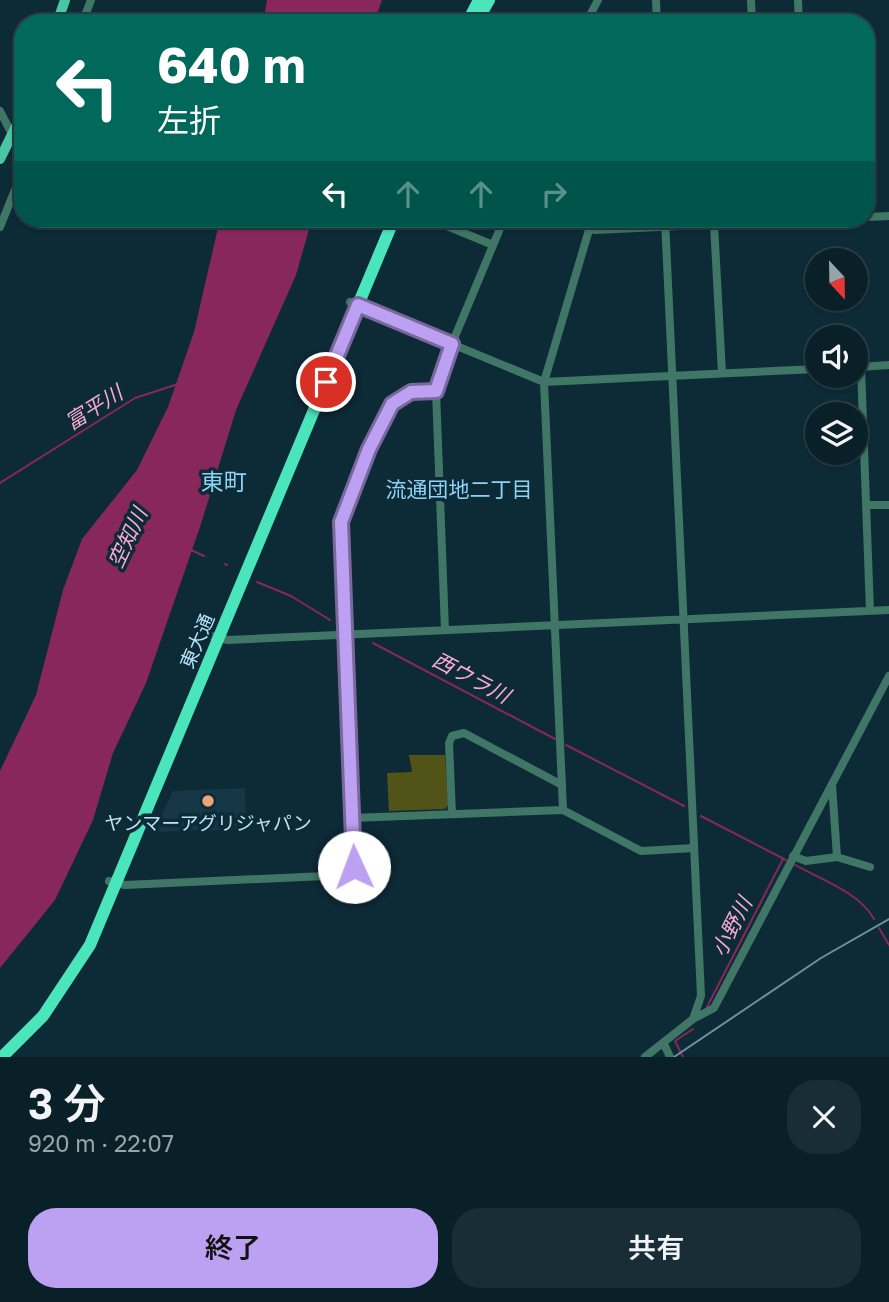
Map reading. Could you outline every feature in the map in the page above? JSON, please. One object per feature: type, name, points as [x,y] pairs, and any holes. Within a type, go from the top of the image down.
[{"type":"highway","name":"東大通","points":[[354,304],[382,228]]},
{"type":"highway","name":"東大通","points":[[2,1057],[43,1016],[73,975],[354,304],[390,228]]},
{"type":"highway","name":"東大通","points":[[0,1047],[37,1011],[66,970],[113,883]]},
{"type":"main road","points":[[0,159],[13,136]]},
{"type":"street","points":[[0,111],[13,136]]},
{"type":"street","points":[[0,227],[14,192]]},
{"type":"street","points":[[452,228],[493,245]]},
{"type":"street","points":[[445,630],[436,391],[452,344],[500,228]]},
{"type":"street","points":[[584,228],[611,228]]},
{"type":"street","points":[[666,228],[701,996],[693,1019]]},
{"type":"street","points":[[715,228],[722,373]]},
{"type":"street","points":[[563,810],[544,382],[589,230]]},
{"type":"street","points":[[354,304],[544,382],[805,370]]},
{"type":"street","points":[[868,366],[889,365]]},
{"type":"street","points":[[859,388],[870,611]]},
{"type":"street","points":[[113,883],[347,875],[354,867],[340,529],[379,426],[392,404],[411,392],[436,391]]},
{"type":"street","points":[[867,505],[889,505]]},
{"type":"street","points":[[215,637],[344,635],[889,610]]},
{"type":"street","points":[[645,1057],[693,1019],[714,1008],[889,676]]},
{"type":"street","points":[[452,814],[449,743],[452,736],[457,734],[464,733],[562,785]]},
{"type":"street","points":[[832,785],[837,857]]},
{"type":"street","points":[[352,818],[563,810],[641,851],[694,848]]},
{"type":"street","points":[[793,856],[806,860],[837,857],[870,867]]},
{"type":"street","points":[[664,1044],[670,1057]]},
{"type":"shaded area","points":[[409,755],[445,755],[448,805],[445,809],[389,811],[387,773],[412,772]]},
{"type":"shaded area","points":[[245,788],[246,829],[153,832],[173,791]]},
{"type":"water","points":[[267,0],[382,0],[377,14],[265,14]]},
{"type":"water","name":"空知川","points":[[218,228],[309,228],[296,275],[236,410],[200,527],[146,683],[113,753],[93,820],[55,900],[0,968],[0,771],[36,695],[63,590],[82,539],[137,470],[168,407],[194,332]]},
{"type":"waterway","name":"富平川","points":[[0,483],[135,398],[178,384]]},
{"type":"waterway","name":"西ウラ川","points":[[189,549],[204,556]]},
{"type":"waterway","name":"西ウラ川","points":[[257,582],[291,596],[330,620]]},
{"type":"waterway","name":"西ウラ川","points":[[373,643],[555,739]]},
{"type":"waterway","name":"西ウラ川","points":[[566,745],[684,806]]},
{"type":"waterway","name":"西ウラ川","points":[[701,816],[786,860]]},
{"type":"waterway","name":"小野川","points":[[707,1007],[783,859]]},
{"type":"waterway","name":"西ウラ川","points":[[795,865],[849,894],[859,901],[874,919]]},
{"type":"waterway","name":"西ウラ川","points":[[879,928],[889,945]]},
{"type":"waterway","name":"小野川","points":[[683,1057],[675,1041],[693,1029]]},
{"type":"railway","points":[[674,1057],[821,958],[889,919]]},
{"type":"place","name":"ヤンマーアグリジャパン","points":[[208,801]]},
{"type":"district","name":"東町","points":[[224,482]]},
{"type":"district","name":"流通団地二丁目","points":[[459,490]]},
{"type":"route","points":[[326,382],[358,305],[452,344],[436,391],[411,392],[398,398],[384,416],[341,522],[354,867]]}]
